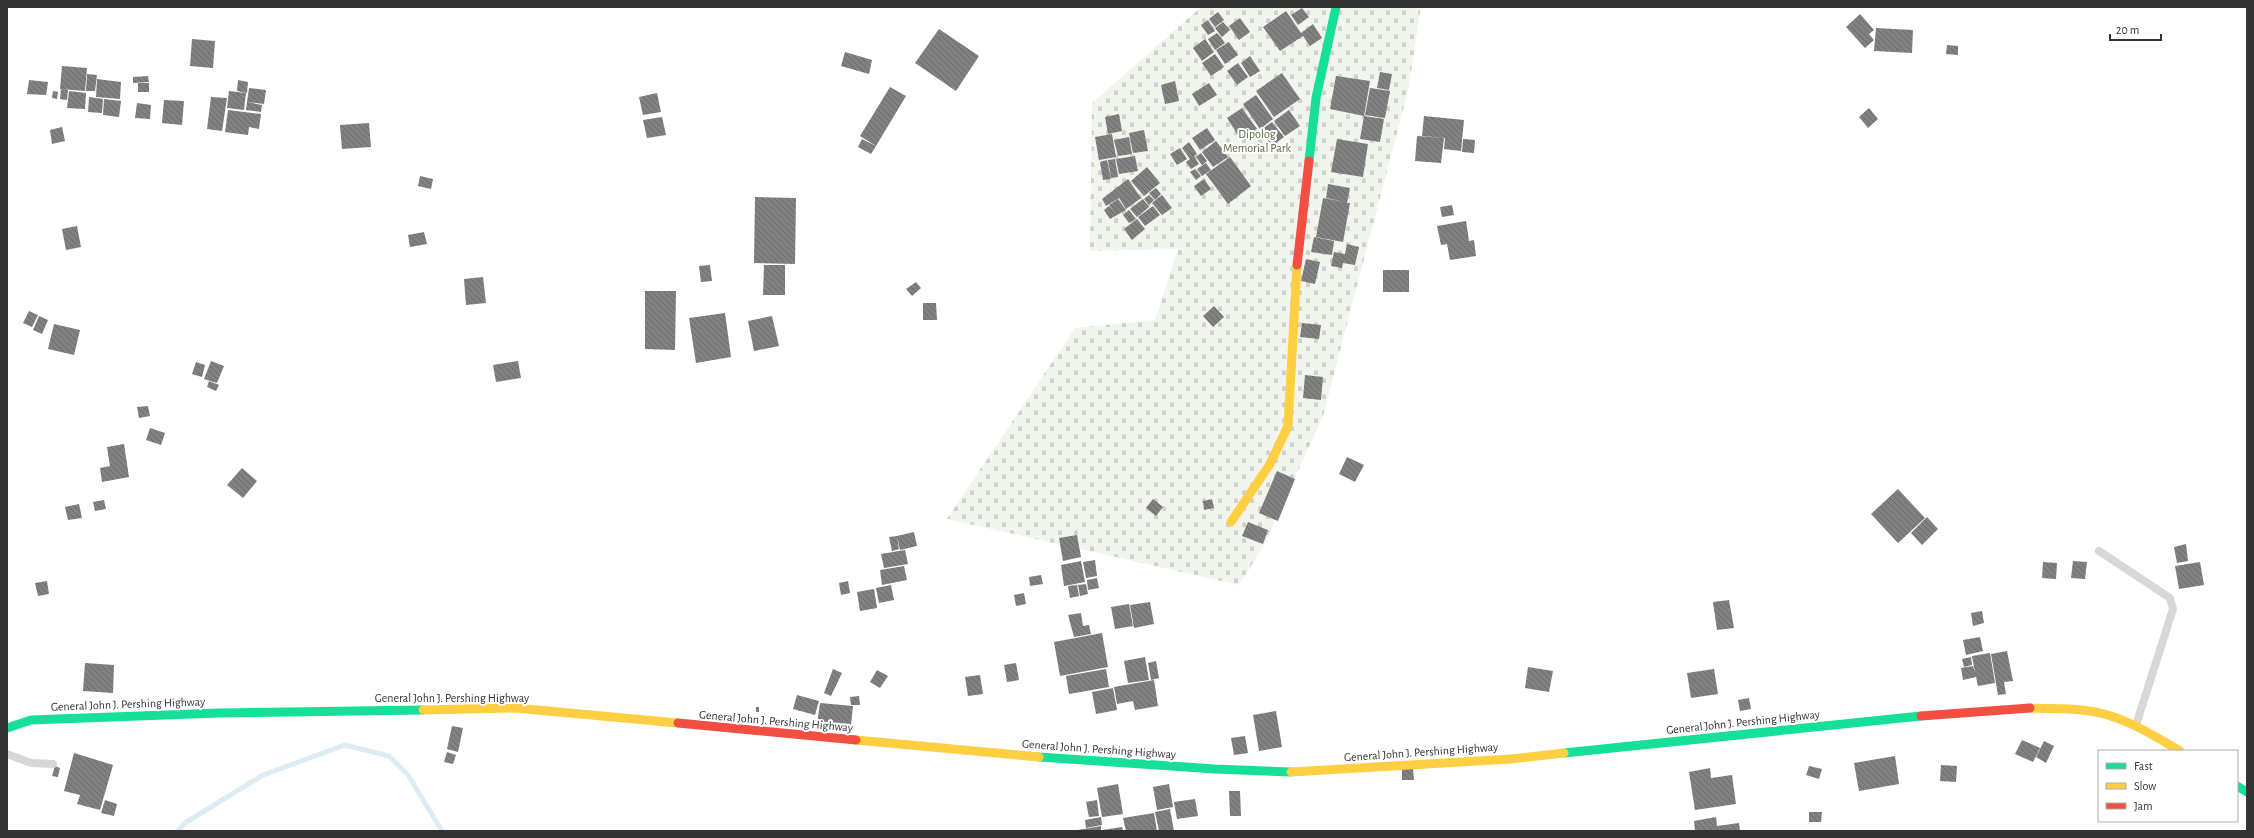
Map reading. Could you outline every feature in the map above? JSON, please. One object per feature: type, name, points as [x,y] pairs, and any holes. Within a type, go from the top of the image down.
[{"type":"main road","points":[[1231,522],[1270,464],[1288,426],[1295,281],[1316,98],[1336,7]]},
{"type":"main road","name":"General John J. Pershing Highway","points":[[7,728],[31,720],[219,713],[515,708],[1000,754],[1215,769],[1300,772],[1511,759],[1930,715],[2021,708],[2084,710],[2116,718],[2135,726],[2178,750]]},
{"type":"main road","points":[[2238,787],[2247,792]]},
{"type":"lane","points":[[2099,551],[2170,598],[2173,609],[2135,726]]},
{"type":"lane","points":[[7,754],[31,763],[53,764]]},
{"type":"green space","name":"Dipolog Memorial Park","points":[[1201,7],[1421,7],[1408,91],[1323,416],[1263,547],[1239,585],[947,519],[1075,328],[1155,320],[1178,249],[1090,251],[1092,103]]},
{"type":"building","points":[[1302,8],[1309,17],[1298,25],[1291,15]]},
{"type":"building","points":[[1286,11],[1301,33],[1313,24],[1322,38],[1310,46],[1303,36],[1280,51],[1263,27]]},
{"type":"building","points":[[1218,12],[1224,20],[1215,27],[1209,19]]},
{"type":"building","points":[[1860,14],[1874,30],[1869,34],[1874,40],[1865,48],[1846,27]]},
{"type":"building","points":[[1240,18],[1250,32],[1239,40],[1229,26]]},
{"type":"building","points":[[1208,20],[1215,31],[1208,35],[1201,25]]},
{"type":"building","points":[[1223,22],[1230,30],[1222,37],[1215,28]]},
{"type":"building","points":[[1876,28],[1913,30],[1912,53],[1874,51]]},
{"type":"building","points":[[939,29],[979,56],[956,91],[915,63]]},
{"type":"building","points":[[1217,33],[1225,43],[1215,50],[1208,39]]},
{"type":"building","points":[[192,39],[215,41],[213,68],[190,66]]},
{"type":"building","points":[[1205,39],[1214,52],[1202,61],[1193,48]]},
{"type":"building","points":[[1229,42],[1238,55],[1225,64],[1216,50]]},
{"type":"building","points":[[1947,45],[1958,46],[1958,55],[1946,54]]},
{"type":"building","points":[[845,52],[872,60],[869,74],[841,66]]},
{"type":"building","points":[[1215,54],[1224,67],[1211,76],[1202,63]]},
{"type":"building","points":[[1250,56],[1260,71],[1250,77],[1241,63]]},
{"type":"building","points":[[1238,63],[1248,77],[1237,85],[1227,71]]},
{"type":"building","points":[[62,66],[87,68],[85,91],[60,89]]},
{"type":"building","points":[[1380,72],[1392,74],[1389,90],[1377,88]]},
{"type":"building","points":[[1282,73],[1300,99],[1274,117],[1256,91]]},
{"type":"building","points":[[87,74],[97,75],[95,91],[86,91]]},
{"type":"building","points":[[148,76],[149,82],[133,83],[133,77]]},
{"type":"building","points":[[1336,76],[1370,81],[1364,116],[1330,109]]},
{"type":"building","points":[[97,79],[121,82],[120,99],[96,97]]},
{"type":"building","points":[[29,80],[48,82],[46,95],[27,94]]},
{"type":"building","points":[[238,80],[248,82],[247,93],[237,91]]},
{"type":"building","points":[[1175,81],[1179,101],[1165,104],[1161,85]]},
{"type":"building","points":[[138,83],[149,83],[149,92],[138,92]]},
{"type":"building","points":[[1209,83],[1217,95],[1199,106],[1192,94]]},
{"type":"building","points":[[890,87],[906,96],[876,146],[860,136]]},
{"type":"building","points":[[249,88],[266,90],[264,104],[247,102]]},
{"type":"building","points":[[1370,88],[1390,91],[1385,118],[1365,115]]},
{"type":"building","points":[[61,89],[68,90],[67,100],[60,99]]},
{"type":"building","points":[[53,91],[58,92],[57,99],[52,98]]},
{"type":"building","points":[[69,91],[86,93],[85,109],[67,108]]},
{"type":"building","points":[[229,91],[246,93],[244,110],[227,108]]},
{"type":"building","points":[[657,93],[661,112],[643,115],[639,97]]},
{"type":"building","points":[[1256,95],[1273,119],[1260,129],[1243,104]]},
{"type":"building","points":[[89,97],[103,99],[102,113],[88,112]]},
{"type":"building","points":[[211,97],[227,98],[222,131],[207,129]]},
{"type":"building","points":[[104,99],[121,101],[119,117],[103,115]]},
{"type":"building","points":[[164,100],[184,101],[182,125],[162,123]]},
{"type":"building","points":[[247,102],[262,105],[261,112],[246,110]]},
{"type":"building","points":[[137,103],[151,105],[150,119],[135,118]]},
{"type":"building","points":[[1242,108],[1257,129],[1241,140],[1227,118]]},
{"type":"building","points":[[1869,108],[1878,119],[1868,128],[1859,117]]},
{"type":"building","points":[[228,110],[261,114],[259,129],[249,127],[248,135],[225,132]]},
{"type":"building","points":[[1289,110],[1300,126],[1285,136],[1274,121]]},
{"type":"building","points":[[1119,114],[1122,131],[1108,134],[1105,117]]},
{"type":"building","points":[[1364,116],[1384,119],[1380,142],[1360,139]]},
{"type":"building","points":[[1424,116],[1464,120],[1461,151],[1444,149],[1445,138],[1422,136]]},
{"type":"building","points":[[662,117],[666,135],[647,138],[643,120]]},
{"type":"building","points":[[1272,122],[1284,137],[1272,146],[1261,130]]},
{"type":"building","points":[[369,123],[371,147],[342,149],[340,125]]},
{"type":"building","points":[[62,127],[65,141],[52,144],[50,130]]},
{"type":"building","points":[[1207,128],[1215,140],[1200,150],[1192,138]]},
{"type":"building","points":[[1144,130],[1148,151],[1133,153],[1129,133]]},
{"type":"building","points":[[1112,134],[1116,157],[1099,160],[1095,137]]},
{"type":"building","points":[[1417,136],[1444,138],[1441,163],[1415,161]]},
{"type":"building","points":[[1129,137],[1132,154],[1118,156],[1114,140]]},
{"type":"building","points":[[862,139],[876,146],[871,154],[858,147]]},
{"type":"building","points":[[1337,139],[1368,144],[1363,177],[1331,172]]},
{"type":"building","points":[[1463,139],[1475,140],[1474,153],[1462,152]]},
{"type":"building","points":[[1216,141],[1228,157],[1213,167],[1202,152]]},
{"type":"building","points":[[1189,142],[1197,154],[1194,156],[1199,164],[1191,169],[1186,162],[1190,159],[1182,148]]},
{"type":"building","points":[[1180,148],[1187,159],[1177,165],[1170,154]]},
{"type":"building","points":[[1201,153],[1207,161],[1202,165],[1196,157]]},
{"type":"building","points":[[1135,156],[1138,171],[1119,174],[1116,159]]},
{"type":"building","points":[[1230,157],[1251,186],[1228,204],[1206,174]]},
{"type":"building","points":[[1115,159],[1118,177],[1111,178],[1108,160]]},
{"type":"building","points":[[1107,160],[1111,179],[1103,180],[1100,162]]},
{"type":"building","points":[[1206,163],[1211,170],[1202,176],[1197,169]]},
{"type":"building","points":[[1147,167],[1160,183],[1144,196],[1131,181]]},
{"type":"building","points":[[1195,169],[1201,176],[1196,180],[1190,172]]},
{"type":"building","points":[[420,176],[433,179],[431,189],[418,186]]},
{"type":"building","points":[[1128,179],[1141,198],[1126,209],[1119,198],[1106,206],[1102,199]]},
{"type":"building","points":[[1204,179],[1211,189],[1201,196],[1194,186]]},
{"type":"building","points":[[1328,184],[1350,188],[1347,203],[1350,203],[1343,242],[1316,237],[1323,198],[1345,202],[1326,198]]},
{"type":"building","points":[[1156,188],[1161,194],[1155,200],[1149,193]]},
{"type":"building","points":[[1149,195],[1154,200],[1149,205],[1144,199]]},
{"type":"building","points":[[1162,195],[1172,208],[1162,215],[1152,203]]},
{"type":"building","points":[[755,197],[796,198],[795,264],[754,263]]},
{"type":"building","points":[[1118,199],[1126,210],[1110,219],[1104,210],[1109,206],[1113,210],[1109,205]]},
{"type":"building","points":[[1143,199],[1149,207],[1137,217],[1130,209]]},
{"type":"building","points":[[1452,205],[1454,215],[1442,217],[1440,207]]},
{"type":"building","points":[[1153,206],[1160,215],[1145,226],[1138,217]]},
{"type":"building","points":[[1129,210],[1136,219],[1129,223],[1123,215]]},
{"type":"building","points":[[1137,219],[1145,229],[1132,240],[1124,229]]},
{"type":"building","points":[[1466,221],[1469,241],[1474,240],[1476,256],[1450,260],[1447,244],[1441,245],[1437,226]]},
{"type":"building","points":[[77,226],[81,247],[66,250],[62,229]]},
{"type":"building","points":[[424,232],[427,244],[410,247],[408,235]]},
{"type":"building","points":[[1314,237],[1334,241],[1332,255],[1311,252]]},
{"type":"building","points":[[1347,244],[1359,247],[1355,265],[1343,263],[1342,268],[1331,266],[1334,252],[1345,254]]},
{"type":"building","points":[[1306,259],[1320,262],[1315,284],[1301,281]]},
{"type":"building","points":[[710,265],[712,281],[701,282],[699,266]]},
{"type":"building","points":[[764,265],[785,265],[785,295],[763,295]]},
{"type":"building","points":[[1383,270],[1409,270],[1409,292],[1383,292]]},
{"type":"building","points":[[483,277],[486,303],[466,305],[464,279]]},
{"type":"building","points":[[916,282],[921,288],[912,296],[906,289]]},
{"type":"building","points":[[645,291],[676,291],[675,350],[645,349]]},
{"type":"building","points":[[923,303],[936,303],[937,320],[923,320]]},
{"type":"building","points":[[1214,306],[1224,317],[1213,327],[1203,316]]},
{"type":"building","points":[[29,311],[38,315],[32,327],[23,323]]},
{"type":"building","points":[[725,313],[731,357],[696,363],[689,318]]},
{"type":"building","points":[[39,316],[48,320],[42,334],[33,330]]},
{"type":"building","points":[[772,316],[779,346],[754,351],[748,321]]},
{"type":"building","points":[[1302,323],[1321,325],[1319,339],[1300,337]]},
{"type":"building","points":[[54,324],[80,330],[74,355],[48,349]]},
{"type":"building","points":[[211,361],[224,366],[217,383],[204,379]]},
{"type":"building","points":[[518,361],[521,378],[496,382],[493,365]]},
{"type":"building","points":[[196,362],[205,365],[202,377],[192,374]]},
{"type":"building","points":[[1305,375],[1323,377],[1321,400],[1303,398]]},
{"type":"building","points":[[209,381],[219,385],[216,391],[207,387]]},
{"type":"building","points":[[148,406],[150,416],[139,418],[137,407]]},
{"type":"building","points":[[150,428],[165,433],[161,445],[146,440]]},
{"type":"building","points":[[124,444],[129,477],[102,482],[100,468],[110,466],[107,447]]},
{"type":"building","points":[[1347,457],[1364,465],[1355,482],[1339,474]]},
{"type":"building","points":[[242,468],[257,481],[243,498],[227,485]]},
{"type":"building","points":[[1277,471],[1295,479],[1278,521],[1259,513]]},
{"type":"building","points":[[1898,489],[1925,518],[1898,543],[1871,514]]},
{"type":"building","points":[[1153,499],[1163,507],[1156,516],[1146,508]]},
{"type":"building","points":[[1212,499],[1214,508],[1204,510],[1203,501]]},
{"type":"building","points":[[104,500],[106,509],[95,511],[93,502]]},
{"type":"building","points":[[79,504],[82,518],[68,520],[65,507]]},
{"type":"building","points":[[1927,517],[1938,529],[1922,545],[1911,533]]},
{"type":"building","points":[[1248,522],[1268,530],[1263,544],[1242,536]]},
{"type":"building","points":[[914,532],[917,546],[900,550],[897,536]]},
{"type":"building","points":[[1077,535],[1081,557],[1063,561],[1059,538]]},
{"type":"building","points":[[897,536],[899,549],[892,551],[889,537]]},
{"type":"building","points":[[2186,544],[2188,561],[2177,563],[2174,547]]},
{"type":"building","points":[[905,550],[908,564],[884,568],[881,554]]},
{"type":"building","points":[[1095,560],[1097,576],[1086,578],[1083,562]]},
{"type":"building","points":[[1081,561],[1085,582],[1064,586],[1061,565]]},
{"type":"building","points":[[2073,561],[2087,562],[2085,579],[2071,578]]},
{"type":"building","points":[[2043,562],[2057,563],[2056,579],[2042,578]]},
{"type":"building","points":[[2200,562],[2204,585],[2179,589],[2175,566]]},
{"type":"building","points":[[904,566],[907,580],[882,585],[880,570]]},
{"type":"building","points":[[1041,575],[1043,584],[1030,586],[1029,577]]},
{"type":"building","points":[[1097,578],[1099,588],[1088,590],[1087,580]]},
{"type":"building","points":[[47,581],[49,594],[38,596],[35,583]]},
{"type":"building","points":[[848,581],[850,593],[841,595],[839,583]]},
{"type":"building","points":[[1086,584],[1088,594],[1080,596],[1078,585]]},
{"type":"building","points":[[891,585],[894,600],[879,603],[876,588]]},
{"type":"building","points":[[1077,585],[1079,596],[1070,598],[1068,586]]},
{"type":"building","points":[[874,589],[877,608],[860,611],[857,592]]},
{"type":"building","points":[[1024,593],[1026,604],[1016,606],[1014,595]]},
{"type":"building","points":[[1729,600],[1734,628],[1717,630],[1713,602]]},
{"type":"building","points":[[1150,602],[1154,624],[1134,628],[1130,605]]},
{"type":"building","points":[[1129,604],[1133,626],[1115,629],[1111,607]]},
{"type":"building","points":[[1982,611],[1984,623],[1973,626],[1971,613]]},
{"type":"building","points":[[1081,613],[1083,626],[1089,625],[1091,634],[1074,637],[1068,615]]},
{"type":"building","points":[[1102,633],[1108,667],[1060,676],[1054,642]]},
{"type":"building","points":[[1980,637],[1983,651],[1966,655],[1963,640]]},
{"type":"building","points":[[2007,651],[2013,681],[2004,682],[2006,694],[1998,695],[1991,654]]},
{"type":"building","points":[[1990,653],[1995,683],[1978,686],[1976,677],[1963,680],[1961,668],[1973,666],[1975,673],[1972,656]]},
{"type":"building","points":[[1145,657],[1149,680],[1128,683],[1124,661]]},
{"type":"building","points":[[1971,657],[1972,665],[1964,667],[1962,659]]},
{"type":"building","points":[[1156,661],[1159,678],[1151,680],[1148,663]]},
{"type":"building","points":[[85,663],[114,665],[113,693],[83,691]]},
{"type":"building","points":[[1016,663],[1019,680],[1007,682],[1004,665]]},
{"type":"building","points":[[1528,667],[1553,671],[1549,692],[1525,688]]},
{"type":"building","points":[[833,669],[842,673],[831,696],[824,693]]},
{"type":"building","points":[[1106,669],[1109,687],[1069,694],[1066,676]]},
{"type":"building","points":[[1714,669],[1718,694],[1691,698],[1687,673]]},
{"type":"building","points":[[877,670],[888,676],[880,688],[870,682]]},
{"type":"building","points":[[980,675],[983,694],[968,696],[965,677]]},
{"type":"building","points":[[1154,680],[1158,706],[1135,710],[1133,701],[1117,704],[1114,687]]},
{"type":"building","points":[[1113,688],[1117,710],[1096,714],[1092,692]]},
{"type":"building","points":[[797,695],[819,701],[815,715],[793,709]]},
{"type":"building","points":[[859,696],[860,705],[851,705],[850,697]]},
{"type":"building","points":[[1749,698],[1751,709],[1740,711],[1738,700]]},
{"type":"building","points":[[820,703],[853,706],[851,725],[839,725],[838,729],[817,724]]},
{"type":"building","points":[[756,707],[759,707],[759,712],[756,712]]},
{"type":"building","points":[[1276,711],[1282,747],[1259,751],[1253,715]]},
{"type":"building","points":[[452,726],[463,728],[458,752],[447,749]]},
{"type":"building","points":[[1245,736],[1248,753],[1234,755],[1231,738]]},
{"type":"building","points":[[2022,740],[2040,748],[2033,762],[2015,754]]},
{"type":"building","points":[[2044,741],[2054,746],[2046,763],[2036,757]]},
{"type":"building","points":[[447,752],[456,755],[453,764],[444,762]]},
{"type":"building","points":[[74,753],[113,765],[100,810],[77,804],[80,795],[64,791]]},
{"type":"building","points":[[1895,756],[1899,784],[1859,791],[1854,763]]},
{"type":"building","points":[[1941,765],[1957,766],[1956,782],[1940,781]]},
{"type":"building","points":[[55,766],[60,768],[58,777],[52,776]]},
{"type":"building","points":[[1809,766],[1822,769],[1819,779],[1806,775]]},
{"type":"building","points":[[1710,768],[1711,778],[1732,775],[1736,804],[1695,810],[1689,772]]},
{"type":"building","points":[[1402,769],[1413,769],[1414,780],[1402,780]]},
{"type":"building","points":[[1118,784],[1123,814],[1102,817],[1097,788]]},
{"type":"building","points":[[1169,784],[1173,807],[1157,810],[1153,787]]},
{"type":"building","points":[[1229,791],[1240,791],[1241,816],[1230,816]]},
{"type":"building","points":[[1195,799],[1198,816],[1177,819],[1174,802]]},
{"type":"building","points":[[105,800],[117,804],[114,816],[101,813]]},
{"type":"building","points":[[1097,800],[1099,816],[1089,817],[1086,802]]},
{"type":"building","points":[[1170,809],[1174,831],[1159,831],[1155,812]]},
{"type":"building","points":[[1809,812],[1822,812],[1821,822],[1809,822]]},
{"type":"building","points":[[1154,813],[1157,831],[1126,831],[1123,818]]},
{"type":"building","points":[[1101,817],[1102,825],[1086,828],[1085,820]]},
{"type":"building","points":[[1716,817],[1717,826],[1739,823],[1740,831],[1695,831],[1694,821]]},
{"type":"building","points":[[1101,826],[1101,831],[1078,831],[1078,830]]},
{"type":"building","points":[[1122,827],[1123,831],[1102,831],[1102,830]]},
{"type":"waterway","points":[[178,831],[185,823],[263,775],[345,745],[389,756],[408,775],[442,831]]},
{"type":"traffic: fast","points":[[1309,161],[1316,98],[1336,7]]},
{"type":"traffic: fast","points":[[7,728],[31,720],[219,713],[423,710]]},
{"type":"traffic: fast","points":[[1564,753],[1921,716]]},
{"type":"traffic: fast","points":[[1039,757],[1215,769],[1291,772]]},
{"type":"traffic: fast","points":[[2238,787],[2247,792]]},
{"type":"traffic: slow","points":[[1231,522],[1270,464],[1288,426],[1297,265]]},
{"type":"traffic: slow","points":[[423,710],[515,708],[678,723]]},
{"type":"traffic: slow","points":[[2030,708],[2075,709],[2108,715],[2133,725],[2178,750]]},
{"type":"traffic: slow","points":[[856,740],[1039,757]]},
{"type":"traffic: slow","points":[[1291,772],[1511,759],[1564,753]]},
{"type":"traffic: jam","points":[[1297,265],[1309,161]]},
{"type":"traffic: jam","points":[[1921,716],[2030,708]]},
{"type":"traffic: jam","points":[[678,723],[856,740]]}]
